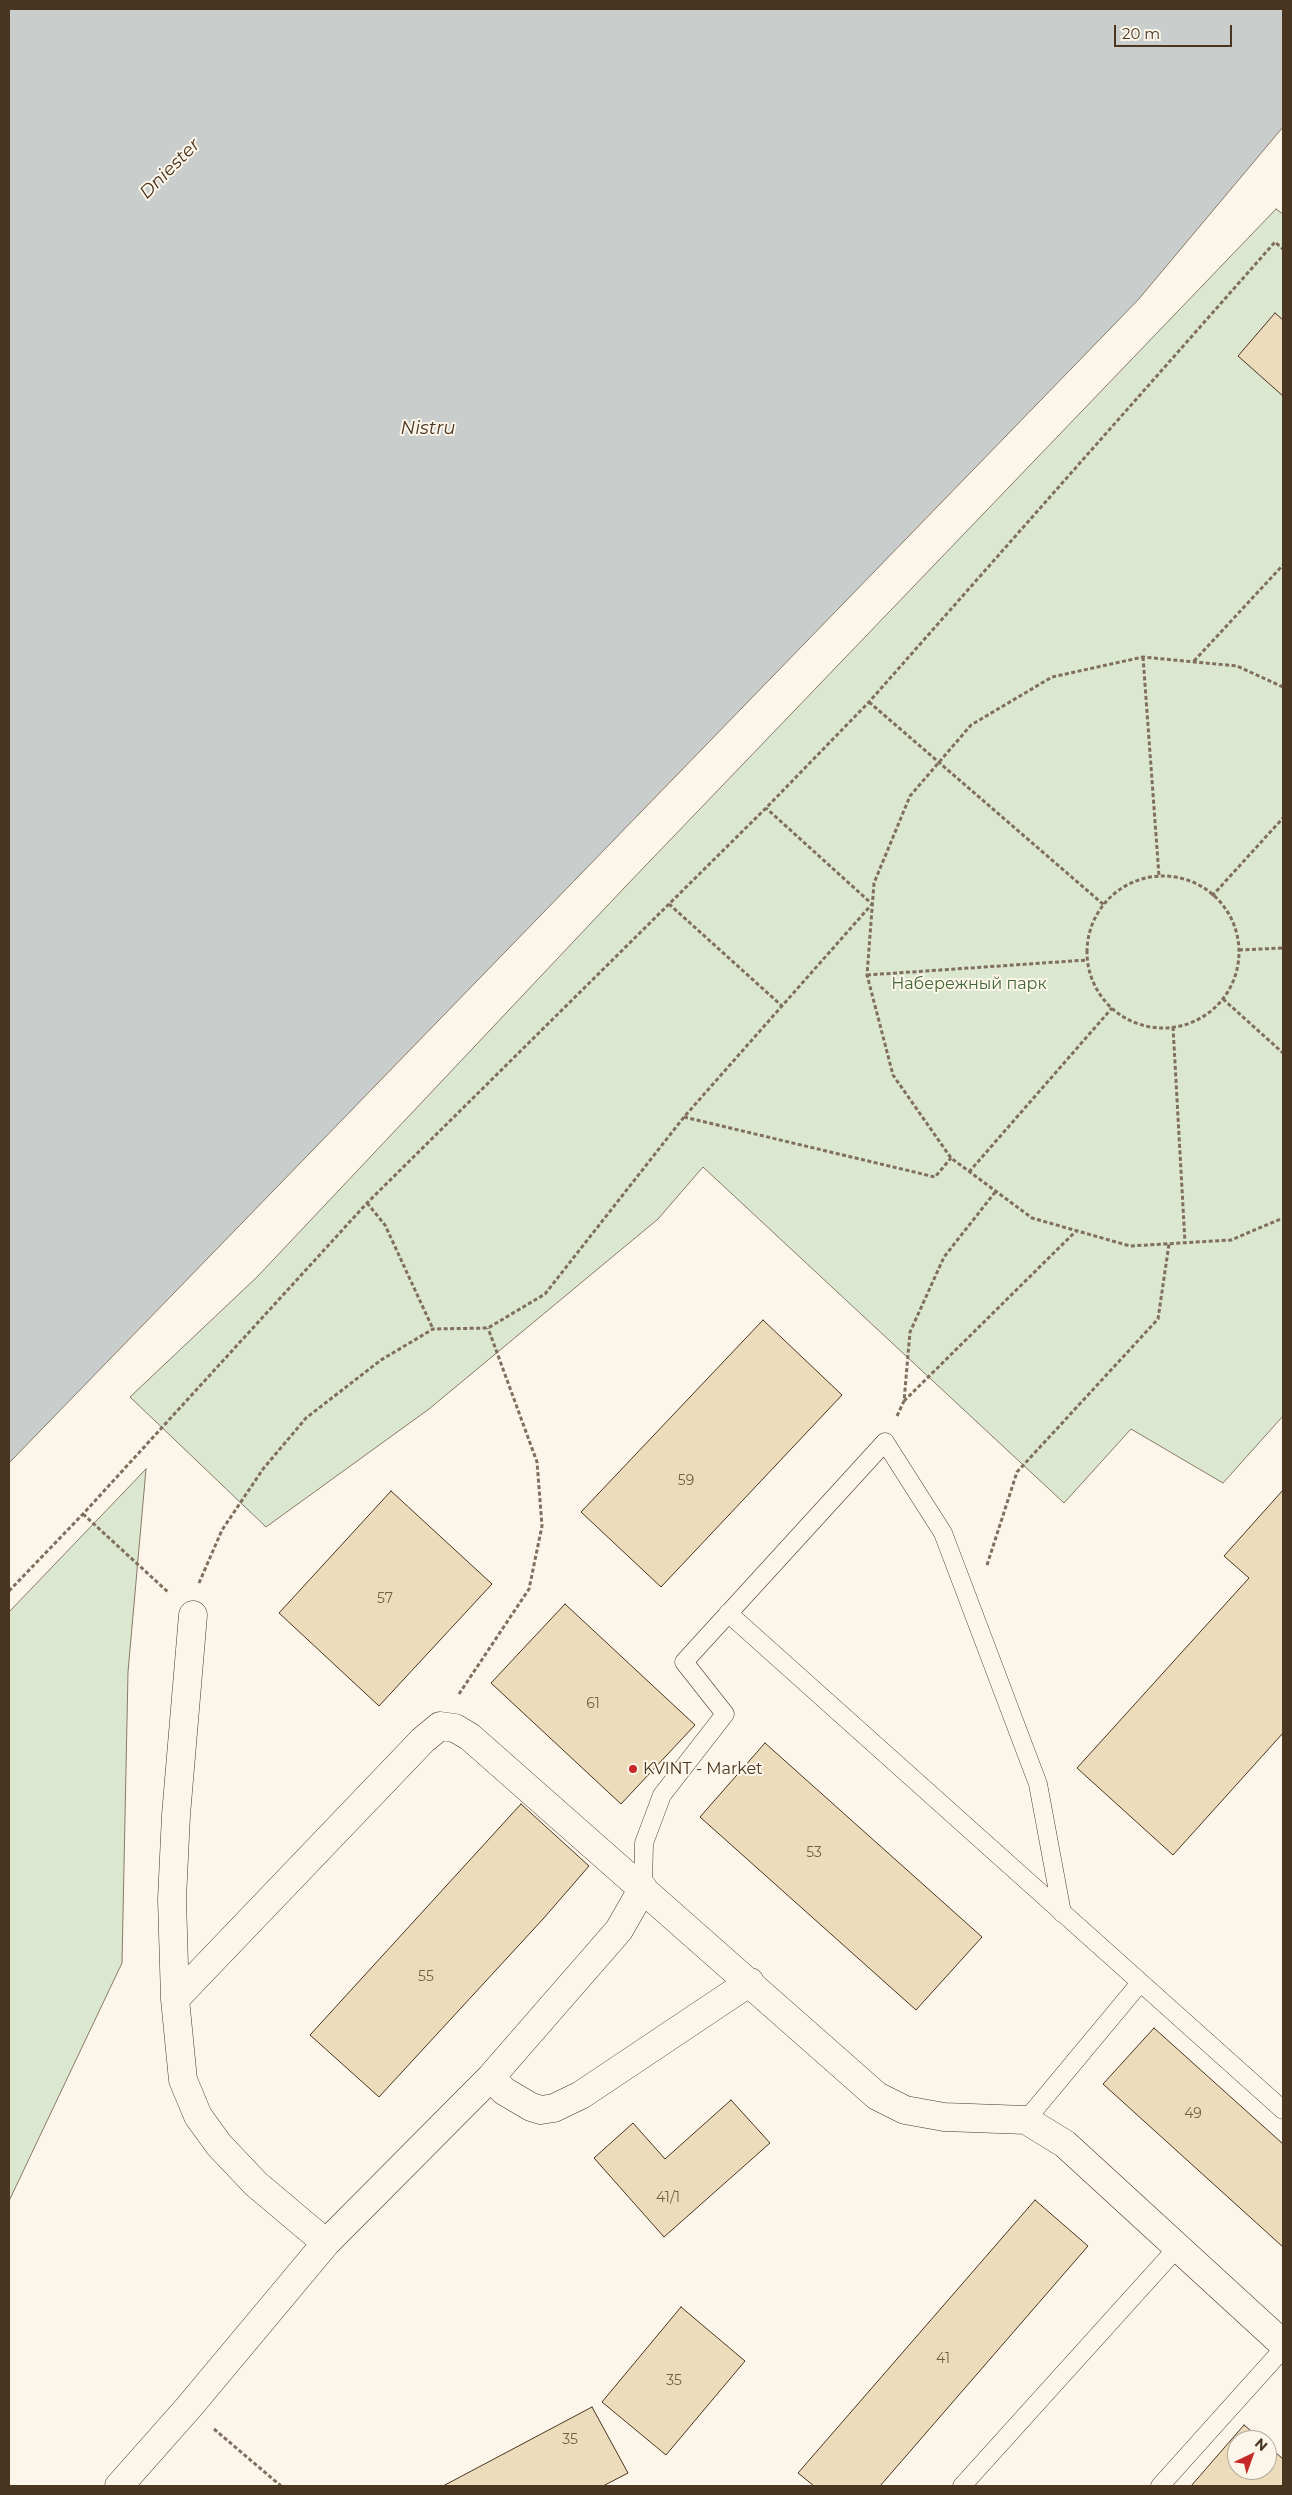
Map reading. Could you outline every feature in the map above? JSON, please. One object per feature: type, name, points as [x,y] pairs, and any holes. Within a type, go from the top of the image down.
[{"type":"street","points":[[193,1616],[175,1825],[172,1898],[175,2000],[183,2080],[198,2116],[219,2145],[256,2184],[326,2243]]},
{"type":"street","points":[[175,2000],[423,1740],[440,1726],[455,1728],[470,1737],[877,2096],[905,2110],[944,2117],[1026,2120],[1065,2144],[1283,2344]]},
{"type":"street","points":[[119,2486],[189,2407],[326,2243],[491,2077],[619,1930],[643,1888]]},
{"type":"street","points":[[491,2077],[504,2091],[530,2107],[541,2110],[554,2108],[582,2095],[750,1982]]},
{"type":"lane","points":[[643,1888],[644,1843],[662,1795],[726,1714],[684,1662],[885,1442],[942,1533],[1038,1784],[1062,1913]]},
{"type":"lane","points":[[728,1613],[1283,2110]]},
{"type":"lane","points":[[1026,2120],[1140,1983]]},
{"type":"lane","points":[[962,2486],[1177,2248]]},
{"type":"lane","points":[[1160,2486],[1283,2349]]},
{"type":"path","points":[[9,1591],[83,1514],[367,1203],[766,808],[869,702],[1274,242],[1283,249]]},
{"type":"path","points":[[1194,662],[1283,565]]},
{"type":"path","points":[[1143,657],[1159,876]]},
{"type":"path","points":[[1283,686],[1237,666],[1143,657],[1052,677],[971,725],[910,796],[874,883],[867,975],[893,1075],[951,1158],[1032,1218],[1130,1246],[1231,1240],[1283,1218]]},
{"type":"path","points":[[869,702],[1104,905]]},
{"type":"path","points":[[766,808],[872,904]]},
{"type":"path","points":[[1212,896],[1283,818]]},
{"type":"path","points":[[1159,876],[1183,879],[1205,889],[1212,896],[1223,906],[1235,927],[1239,950],[1236,976],[1223,999],[1204,1016],[1180,1027],[1154,1028],[1129,1020],[1108,1005],[1093,983],[1087,960],[1089,934],[1099,911],[1114,894],[1136,881],[1159,876]]},
{"type":"path","points":[[669,904],[782,1006]]},
{"type":"path","points":[[193,1616],[200,1576],[218,1537],[263,1469],[306,1418],[381,1360],[433,1329],[488,1328],[544,1294],[684,1117],[872,904]]},
{"type":"path","points":[[1239,950],[1283,948]]},
{"type":"path","points":[[867,975],[1087,960]]},
{"type":"path","points":[[1223,999],[1283,1052]]},
{"type":"path","points":[[969,1172],[1112,1008]]},
{"type":"path","points":[[1172,1027],[1185,1243]]},
{"type":"path","points":[[684,1117],[934,1177],[951,1158]]},
{"type":"path","points":[[904,1402],[910,1332],[944,1257],[996,1191]]},
{"type":"path","points":[[367,1203],[385,1225],[433,1329]]},
{"type":"path","points":[[885,1442],[904,1402],[1076,1230]]},
{"type":"path","points":[[968,1600],[987,1565],[1017,1472],[1158,1319],[1169,1244]]},
{"type":"path","points":[[440,1726],[460,1691],[529,1589],[542,1526],[537,1462],[488,1328]]},
{"type":"path","points":[[83,1514],[193,1616]]},
{"type":"path","points":[[189,2407],[281,2486]]},
{"type":"green space","name":"Набережный парк","points":[[1276,209],[1283,214],[1283,1416],[1223,1483],[1131,1429],[1064,1503],[703,1167],[658,1219],[429,1409],[266,1527],[130,1397],[257,1277],[625,887]]},
{"type":"green space","points":[[146,1469],[128,1672],[122,1963],[9,2201],[9,1612]]},
{"type":"water","name":"Nistru","points":[[9,9],[1283,9],[1283,127],[1138,300],[9,1463]]},
{"type":"building","points":[[1275,313],[1283,320],[1283,396],[1238,356]]},
{"type":"building","points":[[763,1320],[842,1395],[661,1587],[581,1512]]},
{"type":"building","points":[[1283,1490],[1283,1733],[1173,1855],[1077,1768],[1249,1578],[1224,1556]]},
{"type":"building","points":[[391,1491],[492,1584],[379,1706],[279,1613]]},
{"type":"building","points":[[565,1604],[695,1725],[621,1804],[491,1683]]},
{"type":"building","points":[[765,1743],[982,1937],[916,2010],[700,1817]]},
{"type":"building","points":[[521,1804],[589,1866],[543,1919],[379,2097],[310,2035]]},
{"type":"building","points":[[1154,2028],[1283,2144],[1283,2247],[1103,2084]]},
{"type":"building","points":[[731,2100],[770,2143],[664,2237],[594,2158],[633,2123],[665,2159]]},
{"type":"building","points":[[1035,2200],[1088,2246],[880,2486],[814,2486],[798,2473]]},
{"type":"building","points":[[681,2307],[745,2361],[666,2455],[602,2402]]},
{"type":"building","points":[[592,2407],[628,2473],[603,2486],[443,2486]]},
{"type":"building","points":[[1244,2425],[1250,2430],[1240,2430]]},
{"type":"building","points":[[1227,2445],[1227,2480],[1277,2480],[1277,2454],[1283,2459],[1283,2486],[1191,2486]]},
{"type":"place","name":"KVINT - Market","points":[[633,1769]]},
{"type":"water label","name":"Dniester","points":[[170,169]]}]
